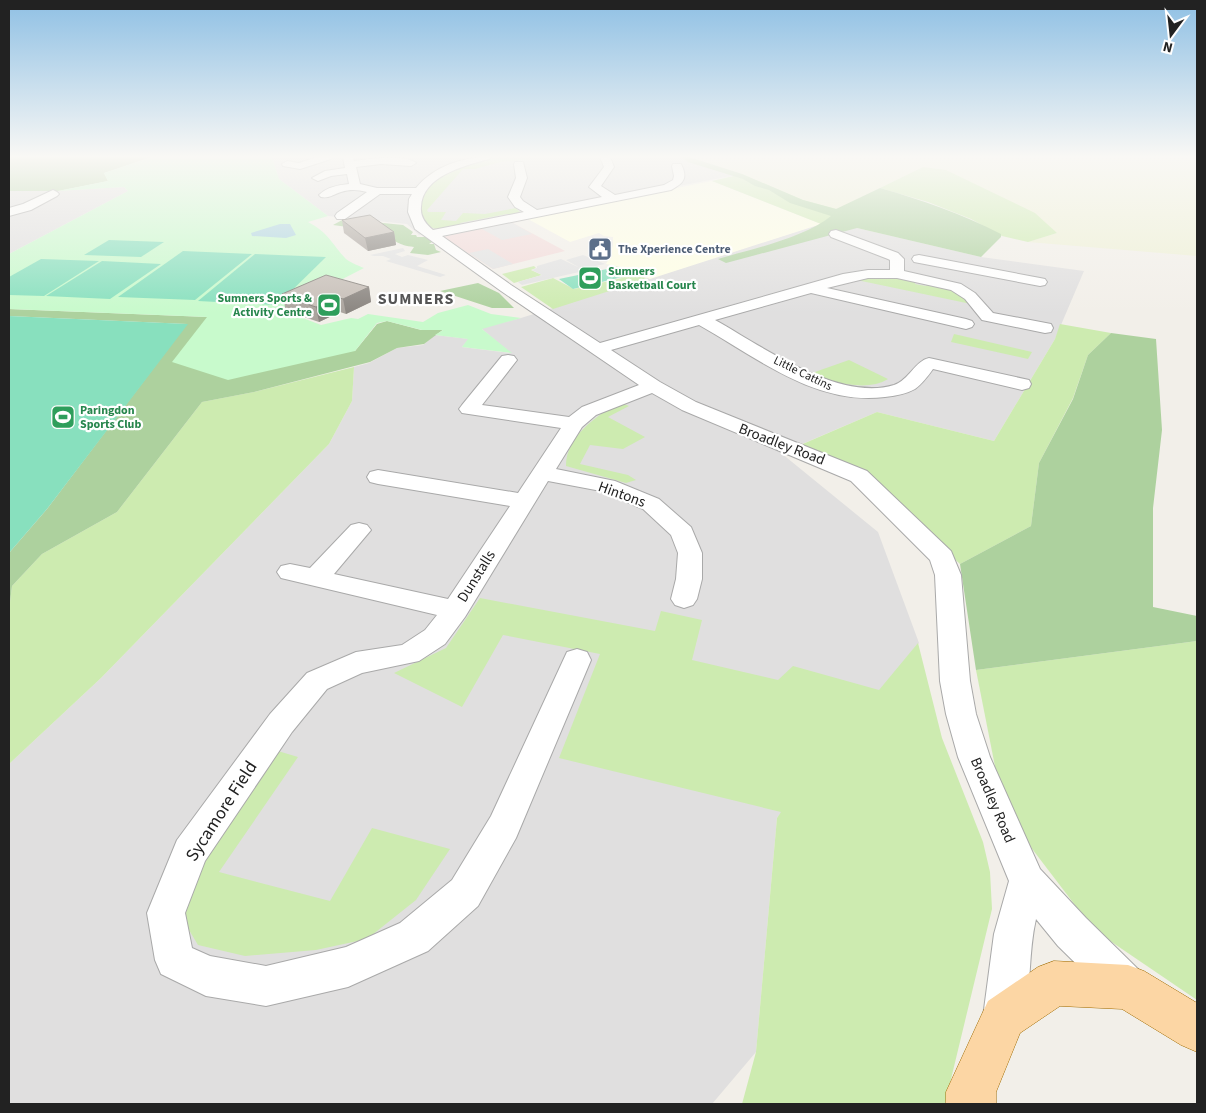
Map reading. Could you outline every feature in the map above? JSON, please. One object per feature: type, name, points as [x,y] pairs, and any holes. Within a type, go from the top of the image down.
[{"type":"main road","points":[[972,1104],[971,1092],[1004,1017],[1054,983],[1128,987],[1197,1029]]},
{"type":"street","points":[[341,216],[351,209]]},
{"type":"street","name":"Broadley Road","points":[[413,209],[420,226],[653,386],[706,413],[859,476],[942,557],[948,575],[955,680],[961,714],[974,757],[1027,881],[1072,932],[1128,987]]},
{"type":"street","points":[[527,209],[535,214]]},
{"type":"street","points":[[431,234],[559,209]]},
{"type":"street","points":[[836,234],[893,256],[897,259],[898,274]]},
{"type":"street","points":[[919,259],[1040,282]]},
{"type":"street","points":[[960,290],[988,272]]},
{"type":"street","points":[[597,349],[848,277],[868,274],[898,274],[934,281],[960,290],[970,296],[988,316],[1045,328]]},
{"type":"street","points":[[812,288],[830,294],[966,324]]},
{"type":"street","name":"Little Cattins","points":[[701,319],[826,387],[838,390],[885,392],[907,386],[930,364],[1022,384]]},
{"type":"street","points":[[508,360],[469,409],[573,424]]},
{"type":"street","name":"Dunstalls","points":[[290,572],[455,610],[522,501],[543,473],[573,424],[589,411],[653,386]]},
{"type":"street","name":"Hintons","points":[[543,473],[607,486],[651,504],[682,532],[690,553],[689,579],[684,599]]},
{"type":"street","points":[[378,477],[522,501]]},
{"type":"street","points":[[316,578],[359,530]]},
{"type":"street","name":"Sycamore Field","points":[[455,610],[435,637],[409,654],[356,663],[317,681],[281,723],[190,852],[166,913],[175,960],[206,976],[266,986],[348,967],[414,937],[465,893],[490,851],[504,827],[577,660]]},
{"type":"street","points":[[1004,1017],[1013,934],[1027,881]]},
{"type":"shaded area","points":[[9,209],[94,209],[9,254]]},
{"type":"shaded area","points":[[319,209],[557,209],[419,235],[407,224],[328,216]]},
{"type":"shaded area","points":[[572,209],[783,209],[821,224],[650,279],[621,267],[606,264],[610,257],[606,256],[610,255],[613,237],[604,236],[599,233],[570,242],[526,218]]},
{"type":"shaded area","points":[[1008,209],[1197,209],[1197,256],[1028,242],[1057,233]]},
{"type":"shaded area","points":[[511,222],[565,251],[493,269],[443,237]]},
{"type":"shaded area","points":[[511,222],[532,234],[502,240],[482,229]]},
{"type":"shaded area","points":[[821,224],[857,228],[981,257],[1084,271],[1055,339],[994,441],[877,412],[781,453],[878,532],[919,643],[815,768],[777,818],[756,1052],[712,1104],[9,1104],[9,764],[101,678],[329,444],[352,401],[354,367],[369,363],[397,348],[423,345],[435,335],[469,339],[462,347],[510,353],[481,328],[521,318]]},
{"type":"shaded area","points":[[403,248],[405,251],[395,254],[402,257],[408,255],[428,260],[417,266],[446,275],[440,277],[386,261],[391,259],[383,256],[370,255]]},
{"type":"shaded area","points":[[488,249],[513,264],[493,269],[469,253]]},
{"type":"shaded area","points":[[583,255],[605,264],[522,285],[518,282],[542,275],[532,270],[537,268],[537,266],[561,259],[580,268],[566,260]]},
{"type":"green space","points":[[94,209],[319,209],[328,216],[308,222],[325,234],[346,259],[364,268],[282,310],[321,325],[351,318],[358,319],[368,314],[423,322],[438,313],[468,305],[491,314],[521,318],[482,329],[512,353],[462,347],[468,339],[435,335],[443,330],[422,330],[387,321],[377,323],[355,351],[228,380],[172,362],[207,317],[9,309],[9,254]]},
{"type":"green space","points":[[418,209],[428,209],[428,212],[446,212],[441,220],[456,221],[463,213],[485,214],[517,209],[522,214],[513,217],[507,214],[460,223],[462,226],[440,230],[427,224],[417,211]]},
{"type":"green space","points":[[783,209],[837,209],[832,216],[821,224]]},
{"type":"green space","points":[[809,209],[943,209],[1001,234],[1001,237],[981,257],[857,228],[726,263],[718,259],[792,237],[820,224],[831,216]]},
{"type":"green space","points":[[946,209],[1027,209],[1035,213],[1057,233],[1028,242],[1002,236],[971,219]]},
{"type":"green space","points":[[344,219],[403,225],[413,232],[411,235],[426,237],[432,242],[429,244],[434,244],[436,250],[441,252],[428,255],[410,253],[414,247],[371,232],[333,225]]},
{"type":"green space","points":[[109,240],[164,242],[141,257],[84,255]]},
{"type":"green space","points":[[183,251],[252,254],[195,300],[118,297]]},
{"type":"green space","points":[[255,254],[326,257],[277,305],[198,301]]},
{"type":"green space","points":[[41,259],[99,261],[44,296],[9,295],[9,277]]},
{"type":"green space","points":[[102,261],[161,264],[110,299],[46,296]]},
{"type":"green space","points":[[534,266],[536,268],[531,270],[542,275],[514,283],[502,274]]},
{"type":"green space","points":[[616,266],[647,279],[553,309],[521,287],[553,278],[574,289],[622,278],[608,267]]},
{"type":"green space","name":"Sumners Basketball Court","points":[[607,269],[622,277],[573,289],[559,279]]},
{"type":"green space","points":[[883,276],[916,280],[915,284],[926,286],[928,283],[953,289],[971,304],[852,279]]},
{"type":"green space","points":[[478,283],[499,293],[514,308],[492,308],[440,291]]},
{"type":"green space","points":[[9,309],[208,317],[355,351],[377,324],[387,321],[421,330],[444,329],[424,344],[397,348],[370,362],[254,392],[202,402],[117,512],[42,554],[12,586],[9,610],[9,553],[47,509],[187,324],[9,316]]},
{"type":"green space","name":"Paringdon Sports Club","points":[[9,316],[188,324],[47,509],[9,553]]},
{"type":"green space","points":[[1060,324],[1111,333],[1088,355],[1073,398],[1039,463],[1031,526],[960,564],[863,475],[798,446],[877,412],[994,441],[1055,339]]},
{"type":"green space","points":[[1111,333],[1156,339],[1162,430],[1153,508],[1153,607],[1197,616],[1197,641],[976,670],[960,564],[1031,526],[1039,463],[1073,399],[1088,355]]},
{"type":"green space","points":[[954,334],[1032,352],[1028,359],[951,342]]},
{"type":"green space","points":[[849,360],[888,379],[869,385],[858,385],[836,382],[806,372],[812,373]]},
{"type":"green space","points":[[354,367],[352,401],[329,444],[101,678],[9,764],[9,610],[12,586],[42,554],[117,512],[202,402],[254,392]]},
{"type":"green space","points":[[619,402],[629,406],[608,417],[645,437],[623,449],[590,445],[580,464],[628,475],[636,480],[626,483],[566,466],[567,455],[571,445],[584,428]]},
{"type":"green space","points":[[480,598],[655,631],[661,611],[702,620],[692,660],[778,680],[793,666],[879,690],[918,643],[942,738],[983,842],[990,872],[992,909],[945,1104],[742,1104],[756,1052],[777,818],[781,812],[559,758],[600,654],[503,635],[462,707],[394,673],[446,648]]},
{"type":"green space","points":[[1197,641],[1197,1000],[1094,930],[1004,812],[976,670]]},
{"type":"green space","points":[[278,751],[298,757],[219,872],[330,901],[372,828],[450,849],[416,900],[367,939],[316,950],[245,956],[198,945],[183,920],[202,863]]},
{"type":"water","points":[[280,224],[290,224],[296,235],[286,238],[252,236],[251,233]]},
{"type":"building","points":[[370,215],[394,232],[365,238],[342,220]]},
{"type":"building","points":[[326,275],[369,287],[343,299],[337,297],[316,307],[282,296],[286,295],[282,294]]},
{"type":"place","name":"The Xperience Centre","points":[[600,249]]},
{"type":"place","name":"Sumners Basketball Court","points":[[590,278]]},
{"type":"place","name":"Sumners Sports & Activity Centre","points":[[329,305]]},
{"type":"place","name":"Paringdon Sports Club","points":[[63,417]]},
{"type":"district","name":"SUMNERS","points":[[416,298]]}]
